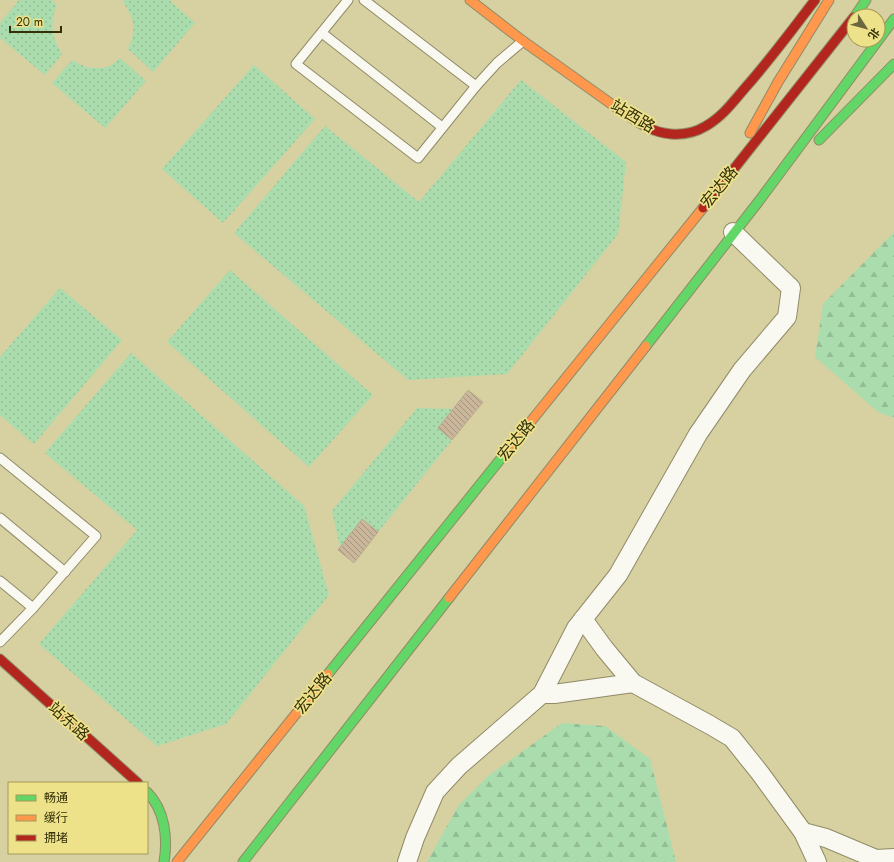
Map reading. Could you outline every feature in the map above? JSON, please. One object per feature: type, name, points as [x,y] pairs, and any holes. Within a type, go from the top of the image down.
[{"type":"main road","name":"站西路","points":[[470,0],[523,41],[645,127],[666,134],[687,133],[698,130],[708,126],[717,119],[755,76],[815,0]]},
{"type":"main road","points":[[728,176],[758,116],[787,66],[830,0]]},
{"type":"main road","points":[[244,862],[759,201],[894,19]]},
{"type":"main road","name":"宏达路","points":[[177,862],[846,27]]},
{"type":"main road","points":[[759,201],[894,64]]},
{"type":"main road","name":"站东路","points":[[0,659],[137,782]]},
{"type":"main road","points":[[148,793],[154,800],[164,827],[166,842],[164,862]]},
{"type":"street","points":[[407,862],[415,838],[435,792],[459,766],[542,694],[576,628],[618,575],[698,434],[742,370],[787,317],[791,288],[734,232]]},
{"type":"street","points":[[583,619],[604,648],[633,683],[710,724],[732,738],[760,773],[803,832],[817,862]]},
{"type":"street","points":[[542,694],[554,694],[633,683]]},
{"type":"street","points":[[803,832],[826,838],[876,859],[894,858]]},
{"type":"lane","points":[[348,0],[296,64],[418,158],[476,86],[497,63],[523,41]]},
{"type":"lane","points":[[364,0],[476,86]]},
{"type":"lane","points":[[322,33],[442,128]]},
{"type":"lane","points":[[0,458],[96,536],[33,608],[0,642]]},
{"type":"lane","points":[[0,518],[64,572]]},
{"type":"lane","points":[[0,581],[33,608]]},
{"type":"green space","points":[[19,0],[51,0],[57,5],[52,24],[56,43],[62,54],[45,75],[0,38],[0,23]]},
{"type":"green space","points":[[125,0],[169,0],[195,23],[153,72],[128,49],[134,30],[132,19],[123,2]]},
{"type":"green space","points":[[120,58],[146,81],[105,128],[52,83],[72,60],[84,66],[102,68],[112,65]]},
{"type":"green space","points":[[254,65],[315,119],[223,223],[162,169]]},
{"type":"green space","points":[[521,80],[626,162],[618,234],[507,374],[408,380],[234,233],[325,126],[419,202]]},
{"type":"green space","points":[[894,232],[894,418],[878,412],[815,357],[823,304]]},
{"type":"green space","points":[[230,270],[373,395],[309,467],[167,342]]},
{"type":"green space","points":[[60,288],[122,340],[34,444],[0,415],[0,357]]},
{"type":"green space","points":[[131,353],[304,506],[329,595],[226,724],[157,746],[39,644],[137,530],[45,453]]},
{"type":"green space","points":[[417,408],[454,409],[438,428],[452,440],[378,532],[362,519],[340,547],[332,511]]},
{"type":"green space","points":[[562,723],[605,726],[650,759],[676,862],[427,862],[458,806],[488,776]]},
{"type":"building","points":[[468,390],[483,402],[452,440],[438,428]]},
{"type":"building","points":[[362,519],[378,532],[354,563],[338,550]]},
{"type":"traffic: fast","points":[[860,8],[866,0]]},
{"type":"traffic: fast","points":[[646,346],[759,201],[894,19]]},
{"type":"traffic: fast","points":[[819,140],[894,64]]},
{"type":"traffic: fast","points":[[328,674],[507,451]]},
{"type":"traffic: fast","points":[[243,862],[449,598]]},
{"type":"traffic: fast","points":[[148,793],[158,807],[164,825],[166,843],[164,862]]},
{"type":"traffic: slow","points":[[470,0],[523,41],[617,108]]},
{"type":"traffic: slow","points":[[750,133],[778,82],[829,0]]},
{"type":"traffic: slow","points":[[507,451],[703,208]]},
{"type":"traffic: slow","points":[[449,598],[646,346]]},
{"type":"traffic: slow","points":[[177,862],[328,674]]},
{"type":"traffic: jam","points":[[617,108],[642,125],[663,133],[685,133],[698,130],[706,126],[732,104],[772,56],[815,0]]},
{"type":"traffic: jam","points":[[703,208],[846,27]]},
{"type":"traffic: jam","points":[[0,659],[137,782]]}]
